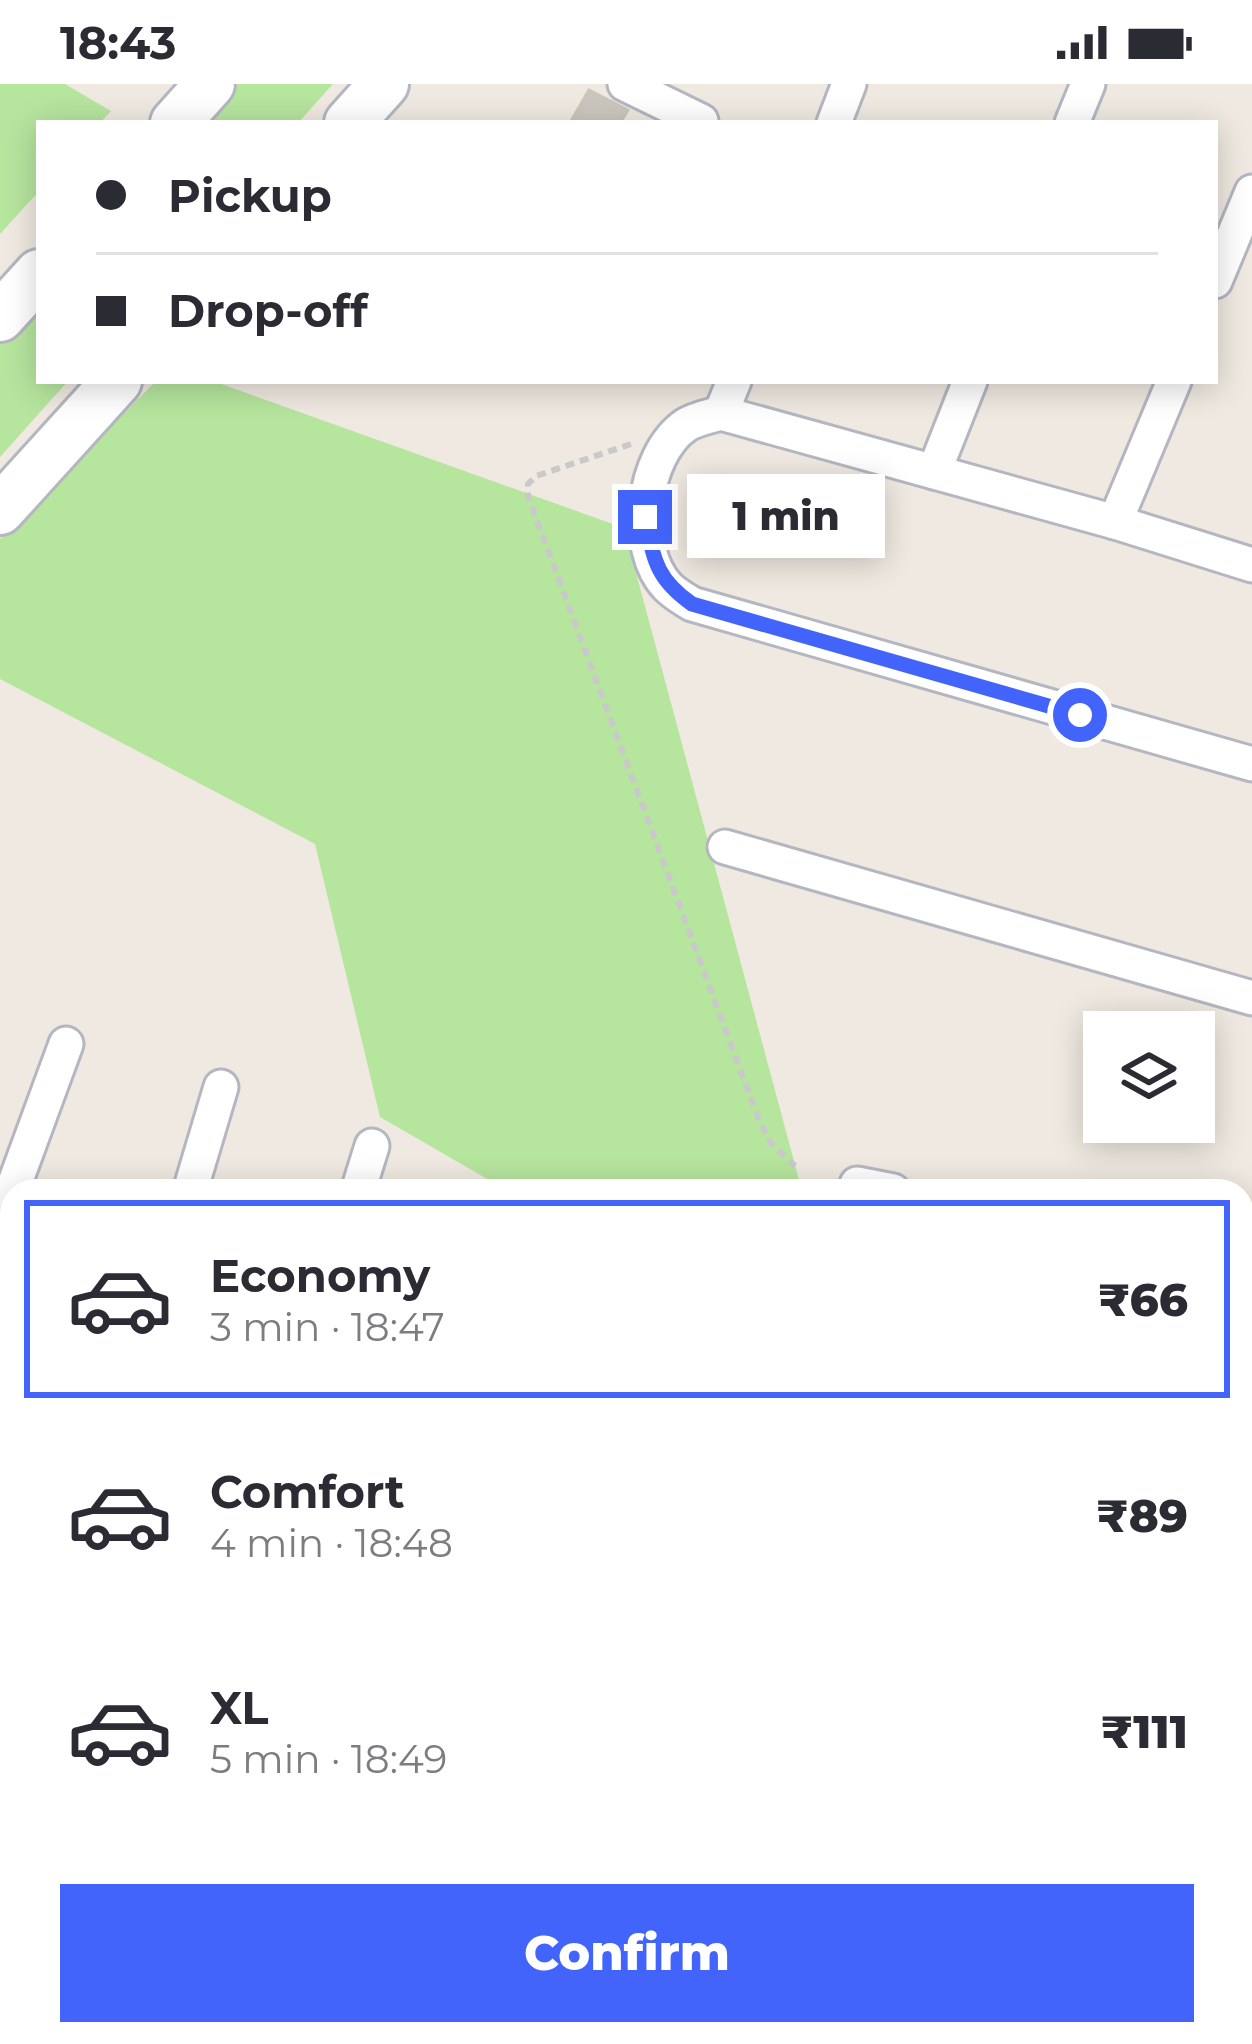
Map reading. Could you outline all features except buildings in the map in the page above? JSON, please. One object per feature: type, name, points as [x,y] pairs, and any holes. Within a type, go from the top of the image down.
[{"type":"main road","points":[[178,120],[210,84]]},
{"type":"main road","points":[[355,120],[384,84]]},
{"type":"main road","points":[[0,317],[36,277]]},
{"type":"main road","points":[[0,510],[114,384]]},
{"type":"street","points":[[625,84],[698,120]]},
{"type":"street","points":[[835,120],[849,84]]},
{"type":"street","points":[[1073,120],[1088,84]]},
{"type":"street","points":[[1218,274],[1252,192]]},
{"type":"street","points":[[934,472],[969,384]]},
{"type":"street","points":[[1115,522],[1173,384]]},
{"type":"street","points":[[1252,565],[934,472],[728,397],[686,425],[664,451],[649,481],[645,517],[656,565],[667,586],[692,604],[1252,764]]},
{"type":"street","points":[[725,848],[1252,998]]},
{"type":"street","points":[[17,1179],[66,1044]]},
{"type":"street","points":[[194,1179],[221,1087]]},
{"type":"street","points":[[362,1179],[371,1147]]},
{"type":"path","points":[[686,425],[536,476],[528,484],[527,496],[760,1123],[771,1143],[795,1166]]},
{"type":"green space","points":[[0,84],[65,84],[111,111],[103,120],[36,120],[36,194],[0,234]]},
{"type":"green space","points":[[231,84],[333,84],[301,120],[199,120]]},
{"type":"green space","points":[[36,302],[36,384],[65,384],[0,457],[0,343]]},
{"type":"green space","points":[[153,384],[221,384],[624,528],[799,1179],[487,1179],[380,1117],[315,844],[0,679],[0,539]]},
{"type":"route","points":[[645,517],[656,565],[667,586],[692,604],[1080,715]]}]
